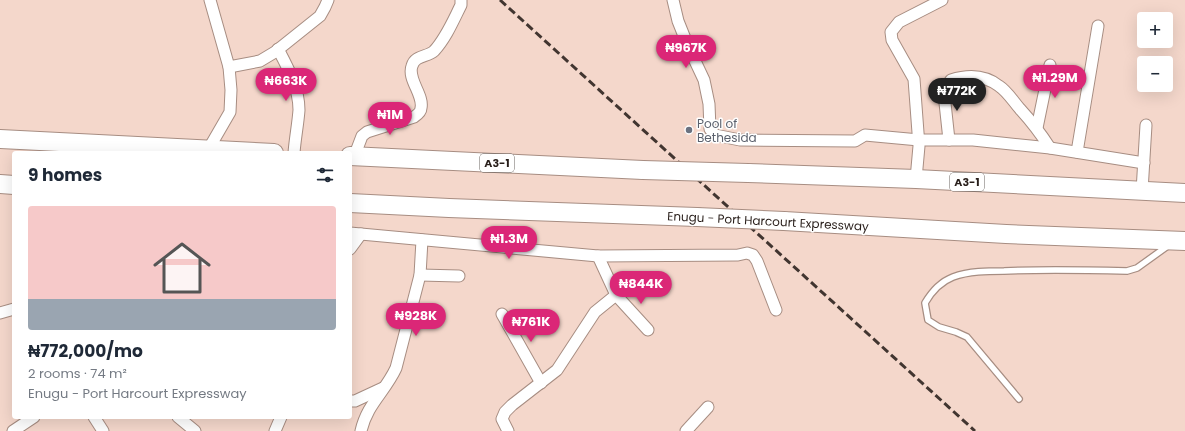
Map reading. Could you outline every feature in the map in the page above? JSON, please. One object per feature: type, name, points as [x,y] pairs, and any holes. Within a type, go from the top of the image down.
[{"type":"highway","points":[[0,139],[230,151]]},
{"type":"highway","name":"A3-1","points":[[352,157],[916,180],[1185,193]]},
{"type":"highway","points":[[0,184],[12,185]]},
{"type":"highway","name":"Enugu - Port Harcourt Expressway","points":[[352,203],[784,221],[1013,234],[1180,241]]},
{"type":"street","points":[[208,150],[230,112],[231,90],[229,67],[210,0]]},
{"type":"street","points":[[229,67],[260,61],[278,49],[320,16],[328,0]]},
{"type":"street","points":[[352,157],[362,136],[367,132],[414,117],[419,113],[421,108],[420,101],[411,73],[412,66],[414,61],[433,52],[444,39],[461,5],[461,0]]},
{"type":"street","points":[[673,0],[678,21],[704,80],[709,104],[710,129],[715,135],[740,140],[855,141],[865,135],[919,140],[972,140],[1050,148],[1144,163]]},
{"type":"street","points":[[916,180],[919,140],[914,79],[892,40],[891,32],[899,22],[942,0]]},
{"type":"street","points":[[1077,152],[1098,26]]},
{"type":"street","points":[[278,49],[291,73],[296,89],[299,109],[294,151]]},
{"type":"street","points":[[1037,128],[1050,65]]},
{"type":"street","points":[[949,140],[945,88],[951,80],[967,76],[984,78],[999,86],[1037,128],[1050,148]]},
{"type":"street","points":[[1142,191],[1146,125]]},
{"type":"street","points":[[352,243],[355,233],[598,256],[738,255],[747,253],[753,255],[757,261],[776,310]]},
{"type":"street","points":[[361,431],[363,420],[370,406],[385,387],[396,368],[420,275],[422,240]]},
{"type":"street","points":[[598,256],[616,295],[648,330]]},
{"type":"street","points":[[420,275],[459,276]]},
{"type":"street","points":[[508,431],[502,419],[505,412],[557,370],[596,312],[616,295]]},
{"type":"street","points":[[0,313],[12,309]]},
{"type":"street","points":[[502,314],[541,383]]},
{"type":"street","points":[[352,401],[385,387]]},
{"type":"street","points":[[686,431],[708,407]]},
{"type":"street","points":[[17,430],[31,419]]},
{"type":"street","points":[[95,419],[103,431]]},
{"type":"street","points":[[180,419],[195,431]]},
{"type":"street","points":[[275,431],[280,419]]},
{"type":"lane","points":[[1019,399],[967,337],[939,327],[928,320],[925,303],[932,291],[939,284],[953,277],[973,272],[1036,269],[1127,271],[1137,268],[1180,241]]},
{"type":"railway","points":[[500,0],[975,431]]},
{"type":"place","name":"Pool of Bethesida","points":[[689,130]]}]
